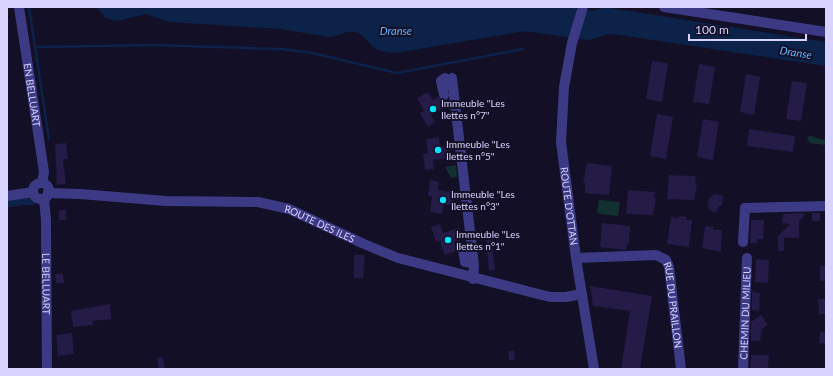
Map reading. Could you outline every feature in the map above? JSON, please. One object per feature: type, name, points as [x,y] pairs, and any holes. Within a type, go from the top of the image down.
[{"type":"street","name":"EN BELLUART","points":[[19,7],[44,172],[42,183]]},
{"type":"street","name":"ROUTE D'OTTAN","points":[[583,7],[571,48],[562,108],[561,142],[576,258],[594,369]]},
{"type":"street","points":[[664,7],[826,32]]},
{"type":"street","points":[[444,95],[441,81],[447,77],[453,82],[473,263],[473,279]]},
{"type":"street","points":[[7,196],[33,192],[35,186],[42,183],[48,187],[46,196]]},
{"type":"street","name":"ROUTE DES ILES","points":[[33,192],[37,198],[80,194],[160,201],[254,202],[274,204],[289,209],[398,258],[473,279],[550,297],[566,297],[582,294]]},
{"type":"street","name":"LE BELLUART","points":[[46,196],[47,369]]},
{"type":"street","points":[[743,242],[744,208],[826,206]]},
{"type":"street","points":[[463,249],[465,262],[473,263]]},
{"type":"street","name":"RUE DU PRAILLON","points":[[576,258],[656,255],[666,260],[669,267],[680,369]]},
{"type":"street","name":"CHEMIN DU MILIEU","points":[[743,369],[747,258]]},
{"type":"green space","points":[[809,136],[826,139],[826,145],[810,143],[807,139]]},
{"type":"green space","points":[[456,165],[457,177],[451,178],[445,167]]},
{"type":"green space","points":[[599,200],[620,202],[618,216],[600,214],[597,211]]},
{"type":"water","name":"Dranse","points":[[96,7],[569,7],[593,11],[604,7],[826,42],[826,66],[613,34],[607,34],[588,40],[525,31],[396,53],[378,50],[364,37],[353,32],[347,32],[329,37],[280,29],[169,22],[146,14],[117,21],[106,18]]},
{"type":"building","points":[[652,61],[668,63],[662,102],[646,99]]},
{"type":"building","points":[[699,64],[715,67],[709,104],[693,102]]},
{"type":"building","points":[[746,74],[760,77],[754,115],[740,112]]},
{"type":"building","points":[[792,81],[807,83],[801,121],[786,119]]},
{"type":"building","name":"Immeuble \"Les Ilettes n°7\"","points":[[428,92],[433,100],[438,97],[444,101],[447,106],[431,115],[435,122],[428,127],[420,113],[424,111],[417,98]]},
{"type":"building","points":[[657,114],[673,117],[666,159],[650,156]]},
{"type":"building","points":[[703,119],[719,122],[713,160],[697,157]]},
{"type":"building","points":[[749,129],[795,136],[793,152],[747,146]]},
{"type":"building","name":"Immeuble \"Les Ilettes n°5\"","points":[[439,137],[440,147],[449,146],[450,158],[433,160],[434,169],[425,170],[423,154],[428,154],[426,139]]},
{"type":"building","points":[[66,143],[68,159],[63,159],[66,184],[57,185],[55,144]]},
{"type":"building","points":[[587,163],[612,166],[609,195],[585,193],[585,183],[583,183]]},
{"type":"building","points":[[669,175],[696,176],[695,183],[697,183],[694,200],[667,199]]},
{"type":"building","name":"Immeuble \"Les Ilettes n°3\"","points":[[430,180],[439,182],[438,190],[455,193],[453,206],[444,204],[442,214],[430,212],[432,197],[428,196]]},
{"type":"building","points":[[628,190],[655,192],[654,198],[656,198],[653,215],[626,214]]},
{"type":"building","points":[[715,194],[723,197],[722,205],[718,207],[717,213],[711,211],[708,207],[709,198]]},
{"type":"building","points":[[59,210],[66,210],[66,220],[59,220]]},
{"type":"building","points":[[803,213],[805,215],[799,222],[799,238],[784,238],[784,251],[778,251],[778,238],[776,238],[790,224],[782,223],[783,214]]},
{"type":"building","points":[[812,213],[820,213],[820,221],[812,221]]},
{"type":"building","points":[[679,216],[687,217],[686,220],[692,220],[689,247],[667,244],[671,217],[679,218]]},
{"type":"building","points":[[751,220],[764,220],[763,239],[757,239],[757,243],[750,243]]},
{"type":"building","points":[[602,223],[630,226],[629,244],[627,244],[626,250],[600,247]]},
{"type":"building","name":"Immeuble \"Les Ilettes n°1\"","points":[[440,224],[443,233],[459,228],[463,239],[454,242],[456,251],[444,255],[440,241],[436,242],[431,227]]},
{"type":"building","points":[[705,226],[713,227],[713,230],[722,230],[721,252],[702,248]]},
{"type":"building","points":[[491,239],[495,270],[489,271],[486,240]]},
{"type":"building","points":[[354,255],[365,255],[363,278],[354,278]]},
{"type":"building","points":[[756,259],[769,260],[768,283],[755,282]]},
{"type":"building","points":[[820,266],[826,266],[826,281],[820,281]]},
{"type":"building","points":[[55,274],[63,274],[64,283],[56,283]]},
{"type":"building","points":[[590,286],[652,296],[640,369],[621,369],[630,311],[593,306]]},
{"type":"building","points":[[752,292],[760,293],[759,311],[752,310]]},
{"type":"building","points":[[818,299],[826,299],[826,314],[819,314]]},
{"type":"building","points":[[110,304],[111,319],[92,321],[93,325],[73,327],[71,311]]},
{"type":"building","points":[[761,315],[768,325],[762,329],[760,341],[751,341],[751,322]]},
{"type":"building","points":[[820,332],[826,332],[826,343],[819,343]]},
{"type":"building","points":[[72,333],[74,354],[58,356],[56,335]]},
{"type":"building","points":[[508,351],[514,351],[515,360],[509,360]]},
{"type":"building","points":[[751,355],[769,355],[768,369],[750,369]]},
{"type":"building","points":[[163,357],[165,369],[159,369],[157,358]]},
{"type":"waterway","points":[[29,7],[49,139]]},
{"type":"waterway","points":[[36,47],[155,45],[281,49],[312,53],[397,73],[523,49]]},
{"type":"waterway","points":[[23,201],[32,201]]},
{"type":"waterway","points":[[7,203],[18,202]]},
{"type":"place","name":"Immeuble \"Les Ilettes n°7\"","points":[[433,109]]},
{"type":"place","name":"Immeuble \"Les Ilettes n°5\"","points":[[438,150]]},
{"type":"place","name":"Immeuble \"Les Ilettes n°3\"","points":[[443,200]]},
{"type":"place","name":"Immeuble \"Les Ilettes n°1\"","points":[[448,240]]}]
